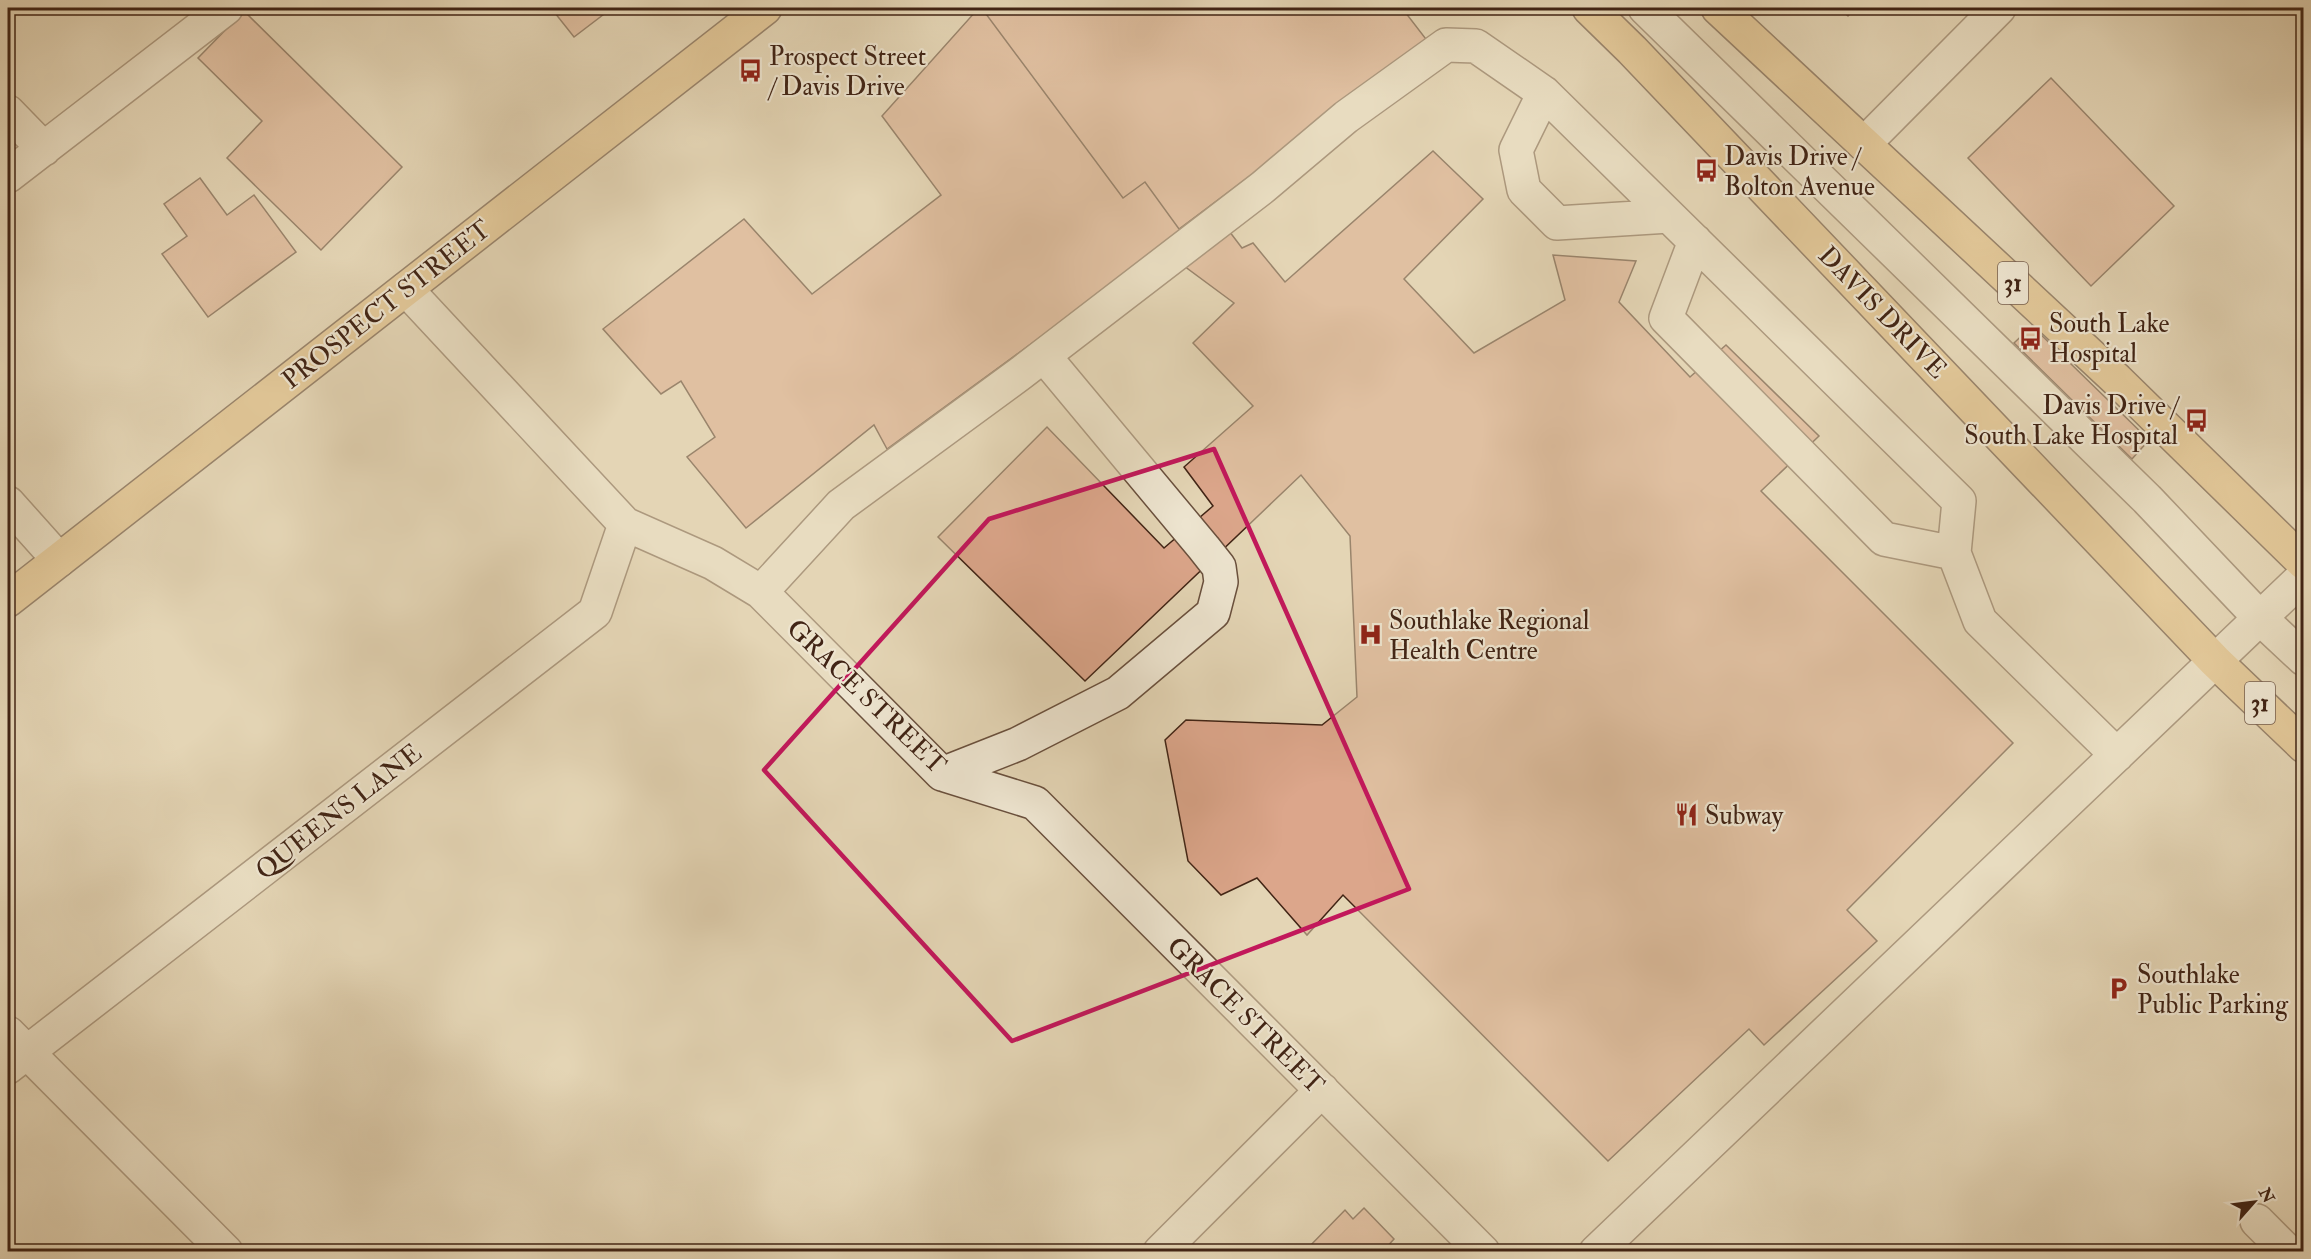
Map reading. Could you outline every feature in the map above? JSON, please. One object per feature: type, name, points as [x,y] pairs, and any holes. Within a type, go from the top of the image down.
[{"type":"main road","name":"PROSPECT STREET","points":[[8,600],[765,8]]},
{"type":"main road","name":"DAVIS DRIVE","points":[[1589,8],[1641,58],[2215,661],[2304,746]]},
{"type":"main road","name":"31","points":[[1718,8],[2117,380],[2304,563]]},
{"type":"street","points":[[8,176],[226,8]]},
{"type":"street","points":[[1645,8],[2147,499],[2260,618],[2304,659]]},
{"type":"street","points":[[1864,144],[1999,8]]},
{"type":"street","points":[[761,592],[841,505],[1044,356],[1263,187],[1346,117],[1446,45],[1476,46],[1544,93],[1959,501],[1954,554],[1980,621],[2117,755]]},
{"type":"street","points":[[1544,93],[1516,150],[1524,190],[1557,223],[1669,216]]},
{"type":"street","points":[[8,112],[44,149]]},
{"type":"street","points":[[1695,241],[1666,318],[1884,539],[1954,554]]},
{"type":"street","name":"GRACE STREET","points":[[406,289],[625,524],[713,564],[761,592],[942,774],[1035,803],[1483,1251]]},
{"type":"street","points":[[942,774],[1018,744],[1118,693],[1213,613],[1221,582],[1219,567],[1044,356]]},
{"type":"street","points":[[8,503],[59,560]]},
{"type":"street","name":"QUEENS LANE","points":[[14,1051],[595,612],[625,524]]},
{"type":"street","points":[[1596,1251],[2304,576]]},
{"type":"street","points":[[14,1051],[226,1251]]},
{"type":"street","points":[[1160,1251],[1322,1090]]},
{"type":"street","points":[[2257,1221],[2288,1251]]},
{"type":"highlighted area","points":[[1214,449],[1409,889],[1012,1041],[764,770],[989,519]]},
{"type":"building","points":[[551,8],[612,8],[574,37]]},
{"type":"building","name":"Southlake Regional Health Centre","points":[[996,8],[1402,8],[1429,43],[1210,206],[1242,248],[1253,243],[1285,282],[1433,151],[1483,199],[1404,279],[1474,353],[1565,300],[1553,255],[1636,261],[1619,302],[1690,377],[1726,345],[1819,436],[1761,491],[2013,743],[1847,910],[1877,941],[1764,1045],[1749,1029],[1608,1161],[1343,895],[1307,935],[1257,878],[1221,895],[1188,861],[1165,740],[1186,720],[1322,725],[1357,697],[1350,536],[1301,475],[1085,681],[938,537],[1047,427],[1164,548],[1213,506],[1184,467],[1253,406],[1193,343],[1234,303],[1161,249],[887,449],[874,425],[746,528],[687,457],[715,437],[681,381],[661,394],[603,329],[744,219],[812,294],[941,195],[882,116],[976,11],[986,14]]},
{"type":"building","points":[[996,8],[1402,8],[1429,43],[1179,229],[1145,182],[1123,198],[986,14]]},
{"type":"building","points":[[1839,8],[1855,8],[1848,16]]},
{"type":"building","points":[[244,11],[402,167],[321,250],[227,158],[262,121],[198,58]]},
{"type":"building","points":[[2051,78],[2174,206],[2091,286],[1968,158]]},
{"type":"building","points":[[200,178],[227,215],[254,195],[296,252],[208,317],[162,254],[187,236],[164,204]]},
{"type":"building","points":[[2032,326],[2149,440],[2132,459],[2014,343]]},
{"type":"building","points":[[1364,1208],[1394,1239],[1385,1249],[1388,1252],[1304,1252],[1345,1210],[1353,1219]]},
{"type":"place","name":"Prospect Street / Davis Drive","points":[[751,71]]},
{"type":"place","name":"Davis Drive / Bolton Avenue","points":[[1706,171]]},
{"type":"place","name":"South Lake Hospital","points":[[2031,338]]},
{"type":"place","name":"Davis Drive / South Lake Hospital","points":[[2196,420]]},
{"type":"place","name":"Southlake Regional Health Centre","points":[[1371,635]]},
{"type":"place","name":"Subway","points":[[1687,815]]},
{"type":"place","name":"Southlake Public Parking","points":[[2119,989]]}]
